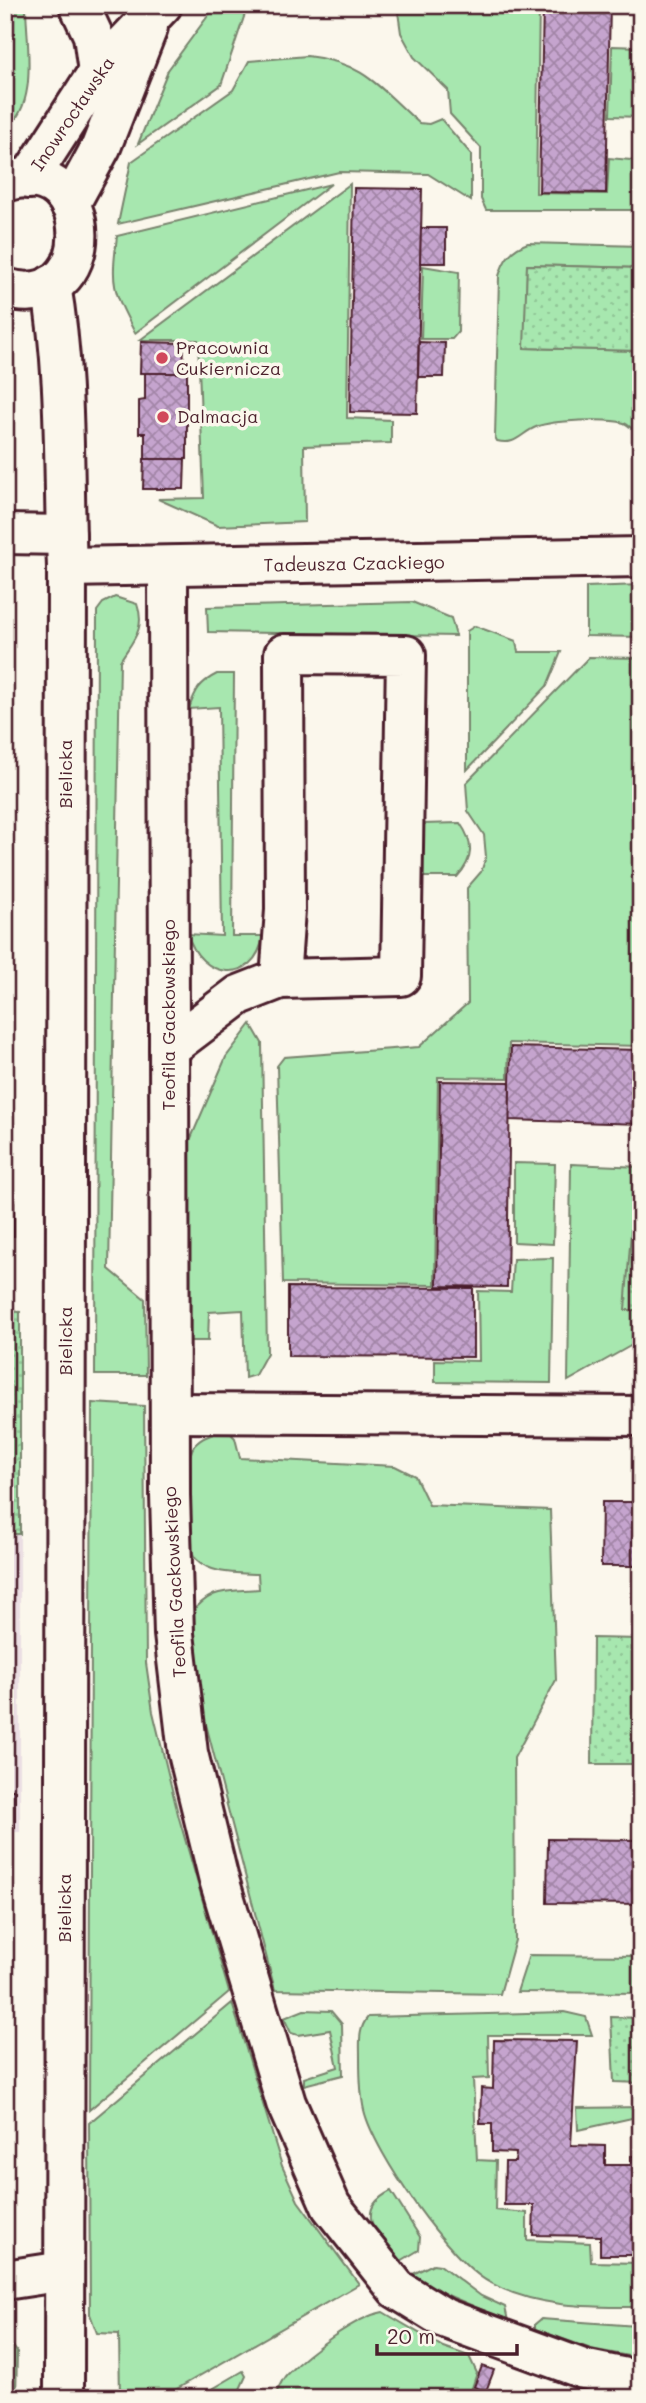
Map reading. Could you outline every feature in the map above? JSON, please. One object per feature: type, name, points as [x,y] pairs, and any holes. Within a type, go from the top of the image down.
[{"type":"street","points":[[79,5],[93,35],[98,72]]},
{"type":"street","name":"Inowrocławska","points":[[17,181],[98,72],[156,13]]},
{"type":"street","name":"Inowrocławska","points":[[70,204],[101,147],[156,13]]},
{"type":"street","points":[[5,289],[34,291],[51,285],[65,273],[75,257],[80,240],[78,221],[70,204],[45,183],[17,181]]},
{"type":"street","name":"Bielicka","points":[[51,285],[61,376],[66,551],[64,2398]]},
{"type":"street","name":"Tadeusza Czackiego","points":[[5,534],[66,551],[168,566],[641,557]]},
{"type":"street","name":"Teofila Gackowskiego","points":[[168,566],[174,1634],[188,1754],[218,1876],[286,2103],[331,2206],[397,2289],[444,2318],[583,2369],[641,2381]]},
{"type":"street","points":[[169,1048],[239,995],[281,979],[401,976],[406,655],[284,654],[285,910],[281,979]]},
{"type":"street","points":[[171,1413],[641,1416]]},
{"type":"street","points":[[5,2280],[64,2271]]},
{"type":"shaded area","points":[[5,1311],[20,1312],[20,1832],[5,1832]]},
{"type":"green space","points":[[5,5],[26,5],[29,72],[23,105],[16,119],[5,129]]},
{"type":"green space","points":[[216,5],[248,5],[221,85],[138,144],[168,70]]},
{"type":"green space","points":[[397,5],[539,5],[536,193],[607,194],[609,158],[631,160],[641,166],[641,210],[486,210],[481,199],[481,148],[450,114],[448,90],[414,57],[401,33]]},
{"type":"green space","points":[[612,46],[641,47],[641,117],[610,116]]},
{"type":"green space","points":[[307,56],[326,59],[356,70],[381,88],[419,123],[429,124],[441,119],[471,154],[471,201],[428,174],[339,172],[118,224],[131,162],[233,90],[249,61]]},
{"type":"green space","points":[[331,184],[135,333],[115,286],[117,236]]},
{"type":"green space","points":[[350,184],[347,418],[391,420],[391,443],[304,446],[305,522],[218,526],[158,499],[204,498],[198,340],[140,340]]},
{"type":"green space","points":[[528,243],[641,246],[641,268],[527,265],[525,348],[641,351],[641,438],[624,423],[580,420],[544,425],[509,442],[497,441],[499,276],[509,255]]},
{"type":"green space","points":[[527,265],[641,268],[641,351],[524,348]]},
{"type":"green space","points":[[423,266],[459,272],[458,332],[452,339],[421,339]]},
{"type":"green space","points":[[641,585],[641,637],[586,636],[586,587]]},
{"type":"green space","points":[[115,597],[137,604],[140,621],[137,634],[120,661],[109,1269],[145,1299],[146,1375],[95,1375],[97,611],[103,603]]},
{"type":"green space","points":[[412,602],[451,618],[456,636],[208,632],[207,607]]},
{"type":"green space","points":[[475,626],[516,641],[518,652],[561,652],[547,686],[467,770],[467,631]]},
{"type":"green space","points":[[589,657],[641,658],[641,668],[636,669],[634,767],[641,768],[641,1046],[509,1043],[508,1078],[438,1077],[435,1285],[283,1283],[277,1066],[284,1057],[419,1047],[468,1003],[467,888],[481,872],[486,857],[484,835],[468,811],[466,783]]},
{"type":"green space","points":[[217,674],[234,674],[232,936],[263,936],[258,952],[249,964],[239,970],[227,971],[214,968],[203,960],[194,949],[188,934],[222,936],[219,707],[189,709],[198,688]]},
{"type":"green space","points":[[460,823],[470,844],[469,857],[463,870],[457,877],[423,877],[422,824]]},
{"type":"green space","points":[[251,1024],[262,1043],[267,1353],[255,1375],[245,1378],[243,1310],[209,1312],[208,1341],[189,1341],[188,1145],[226,1057]]},
{"type":"green space","points":[[514,1163],[555,1164],[553,1244],[514,1242]]},
{"type":"green space","points":[[571,1164],[641,1167],[641,1340],[568,1381]]},
{"type":"green space","points":[[632,1219],[641,1219],[641,1310],[625,1310]]},
{"type":"green space","points":[[553,1258],[551,1383],[435,1382],[435,1360],[479,1361],[478,1291],[511,1292],[513,1259]]},
{"type":"green space","points":[[5,1311],[20,1312],[20,1534],[5,1534]]},
{"type":"green space","points":[[92,1403],[144,1406],[146,1663],[153,1712],[179,1818],[229,1992],[89,2110]]},
{"type":"green space","points":[[228,1431],[235,1438],[240,1458],[395,1466],[415,1476],[429,1505],[550,1510],[556,1680],[514,1758],[515,1940],[500,1994],[275,1990],[189,1659],[187,1617],[196,1607],[219,1593],[259,1589],[258,1574],[225,1572],[202,1564],[192,1551],[189,1538],[187,1484],[191,1454],[194,1446],[201,1440]]},
{"type":"green space","points":[[593,1638],[641,1639],[641,1764],[592,1764]]},
{"type":"green space","points":[[529,1955],[641,1956],[641,1993],[517,1992]]},
{"type":"green space","points":[[232,2003],[282,2166],[298,2201],[359,2284],[161,2398],[120,2398],[119,2334],[97,2333],[90,2314],[89,2123]]},
{"type":"green space","points":[[304,2010],[331,2011],[342,2024],[343,2075],[304,2085],[304,2078],[338,2067],[330,2030],[298,2035],[291,2033],[284,2018]]},
{"type":"green space","points":[[564,2012],[586,2017],[592,2035],[488,2035],[489,2078],[473,2079],[477,2160],[496,2161],[495,2210],[527,2213],[527,2240],[590,2243],[591,2262],[641,2263],[641,2307],[583,2306],[525,2297],[489,2282],[473,2271],[416,2205],[382,2152],[364,2110],[360,2084],[360,2041],[361,2031],[368,2017]]},
{"type":"green space","points":[[611,2017],[641,2018],[641,2083],[614,2082]]},
{"type":"green space","points":[[641,2107],[641,2116],[578,2130],[577,2108]]},
{"type":"green space","points":[[391,2191],[420,2237],[419,2250],[399,2262],[378,2235],[371,2216],[372,2207]]},
{"type":"green space","points":[[433,2264],[440,2265],[481,2296],[505,2307],[508,2321],[431,2288],[413,2274]]},
{"type":"green space","points":[[383,2312],[443,2347],[469,2356],[477,2373],[470,2394],[481,2398],[274,2398],[285,2376],[307,2356],[346,2328]]},
{"type":"green space","points":[[541,2319],[637,2326],[641,2328],[641,2356],[639,2358],[591,2349],[535,2329],[535,2324]]},
{"type":"green space","points":[[5,2335],[17,2352],[16,2398],[5,2398]]},
{"type":"green space","points":[[243,2371],[246,2376],[236,2398],[197,2398]]},
{"type":"building","points":[[543,5],[610,5],[606,193],[539,192]]},
{"type":"building","points":[[354,188],[422,189],[417,413],[350,412]]},
{"type":"building","points":[[421,228],[446,228],[446,263],[420,263]]},
{"type":"building","name":"Pracownia Cukiernicza","points":[[141,342],[184,343],[183,373],[140,373]]},
{"type":"building","points":[[419,342],[445,343],[444,377],[418,377]]},
{"type":"building","name":"Dalmacja","points":[[145,373],[187,373],[187,459],[145,459],[145,433],[139,433],[139,401],[145,400]]},
{"type":"building","points":[[144,459],[185,459],[184,489],[143,489]]},
{"type":"building","points":[[640,671],[641,765],[637,765]]},
{"type":"building","points":[[511,1047],[641,1050],[641,1124],[509,1120]]},
{"type":"building","points":[[440,1081],[510,1082],[507,1287],[437,1286]]},
{"type":"building","points":[[5,1203],[14,1203],[14,1236],[5,1236]]},
{"type":"building","points":[[288,1287],[473,1288],[473,1357],[288,1356]]},
{"type":"building","points":[[602,1502],[641,1502],[641,1566],[601,1566]]},
{"type":"building","points":[[5,1790],[15,1790],[15,1827],[5,1827]]},
{"type":"building","points":[[548,1839],[641,1840],[641,1904],[547,1903]]},
{"type":"building","points":[[494,2040],[577,2041],[571,2145],[605,2146],[605,2165],[631,2165],[631,2156],[641,2156],[641,2255],[600,2255],[600,2236],[533,2235],[534,2205],[504,2205],[505,2162],[515,2162],[516,2153],[492,2152],[492,2124],[480,2124],[481,2088],[493,2089]]},
{"type":"building","points":[[482,2366],[494,2370],[486,2391],[474,2387]]},
{"type":"place","name":"Pracownia Cukiernicza","points":[[162,358]]},
{"type":"place","name":"Dalmacja","points":[[163,417]]}]
